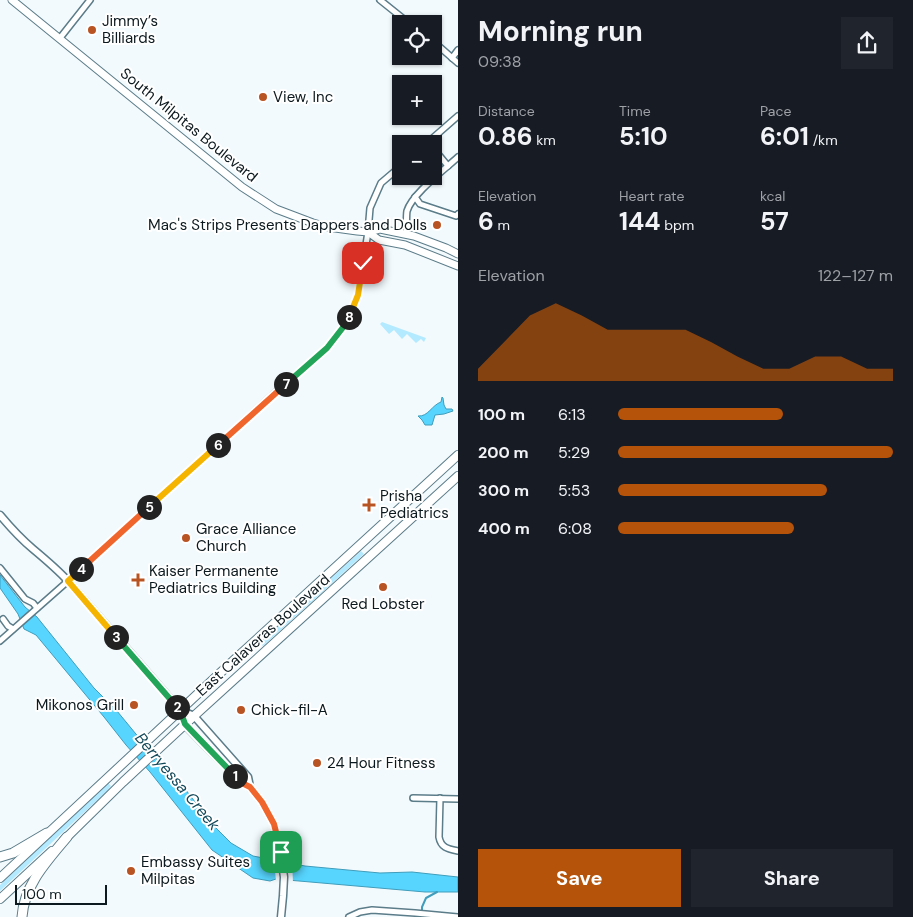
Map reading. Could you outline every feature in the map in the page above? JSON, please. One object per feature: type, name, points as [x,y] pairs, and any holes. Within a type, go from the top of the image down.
[{"type":"highway","name":"East Calaveras Boulevard","points":[[0,878],[458,454]]},
{"type":"highway","name":"East Calaveras Boulevard","points":[[0,899],[185,724],[458,476]]},
{"type":"highway","points":[[0,857],[13,853],[47,833]]},
{"type":"highway","points":[[22,917],[24,900],[39,870],[67,837]]},
{"type":"main road","name":"South Milpitas Boulevard","points":[[12,0],[242,187],[276,208],[320,225],[368,232],[380,230],[414,236],[458,254]]},
{"type":"main road","name":"South Milpitas Boulevard","points":[[368,232],[379,240],[405,245],[458,266]]},
{"type":"street","points":[[60,38],[90,0]]},
{"type":"street","points":[[380,0],[399,15]]},
{"type":"street","points":[[442,49],[458,63]]},
{"type":"street","points":[[452,58],[458,50]]},
{"type":"street","points":[[437,135],[458,116]]},
{"type":"street","points":[[406,234],[406,213],[410,202],[458,157]]},
{"type":"street","points":[[442,159],[448,166]]},
{"type":"street","points":[[0,640],[327,348],[348,321],[358,295],[370,208],[381,183],[392,174]]},
{"type":"street","points":[[415,197],[420,204],[456,216],[458,214]]},
{"type":"street","points":[[0,515],[68,581],[180,710],[185,724],[242,783],[250,787],[262,802],[274,824],[281,852],[284,877],[281,917]]},
{"type":"street","points":[[0,568],[24,598],[33,603],[36,608]]},
{"type":"street","points":[[3,618],[8,626],[14,628]]},
{"type":"street","points":[[180,710],[194,716],[248,777],[250,787]]},
{"type":"street","points":[[413,798],[458,799]]},
{"type":"street","points":[[440,798],[440,842],[446,848],[458,850]]},
{"type":"street","points":[[349,917],[360,912],[372,910],[458,917]]},
{"type":"shaded area","points":[[382,322],[426,338],[424,342],[421,339],[416,343],[407,334],[402,339],[394,330],[389,334],[380,324]]},
{"type":"shaded area","points":[[361,551],[364,554],[263,646],[260,643]]},
{"type":"shaded area","points":[[108,783],[111,786],[106,792],[0,891],[0,885]]},
{"type":"water","points":[[442,397],[446,409],[452,409],[453,411],[435,415],[432,425],[425,425],[418,416],[425,415],[441,402]]},
{"type":"water","name":"Berryessa Creek","points":[[0,575],[25,607],[37,617],[94,688],[117,711],[159,762],[172,772],[212,824],[231,843],[253,856],[305,866],[380,873],[412,872],[458,877],[458,892],[425,892],[276,879],[270,881],[253,878],[212,850],[36,635],[24,629],[18,614],[0,588]]},
{"type":"pier","points":[[274,858],[292,860],[293,883],[276,882]]},
{"type":"waterway","points":[[422,917],[422,907],[426,898],[437,892]]},
{"type":"place","name":"Jimmy’s Billiards","points":[[92,30]]},
{"type":"place","name":"View, Inc","points":[[263,97]]},
{"type":"place","name":"Mac's Strips Presents Dappers and Dolls","points":[[437,225]]},
{"type":"place","name":"Prisha Pediatrics","points":[[369,505]]},
{"type":"place","name":"Grace Alliance Church","points":[[186,538]]},
{"type":"place","name":"Kaiser Permanente Pediatrics Building","points":[[138,580]]},
{"type":"place","name":"Red Lobster","points":[[383,587]]},
{"type":"place","name":"Mikonos Grill","points":[[134,705]]},
{"type":"place","name":"Chick-fil-A","points":[[241,710]]},
{"type":"place","name":"24 Hour Fitness","points":[[317,763]]},
{"type":"place","name":"Embassy Suites Milpitas","points":[[131,871]]},
{"type":"route","points":[[281,852],[274,824],[262,802],[250,787],[242,783],[185,724],[180,710],[68,581],[327,348],[348,321],[358,295],[363,263]]}]
